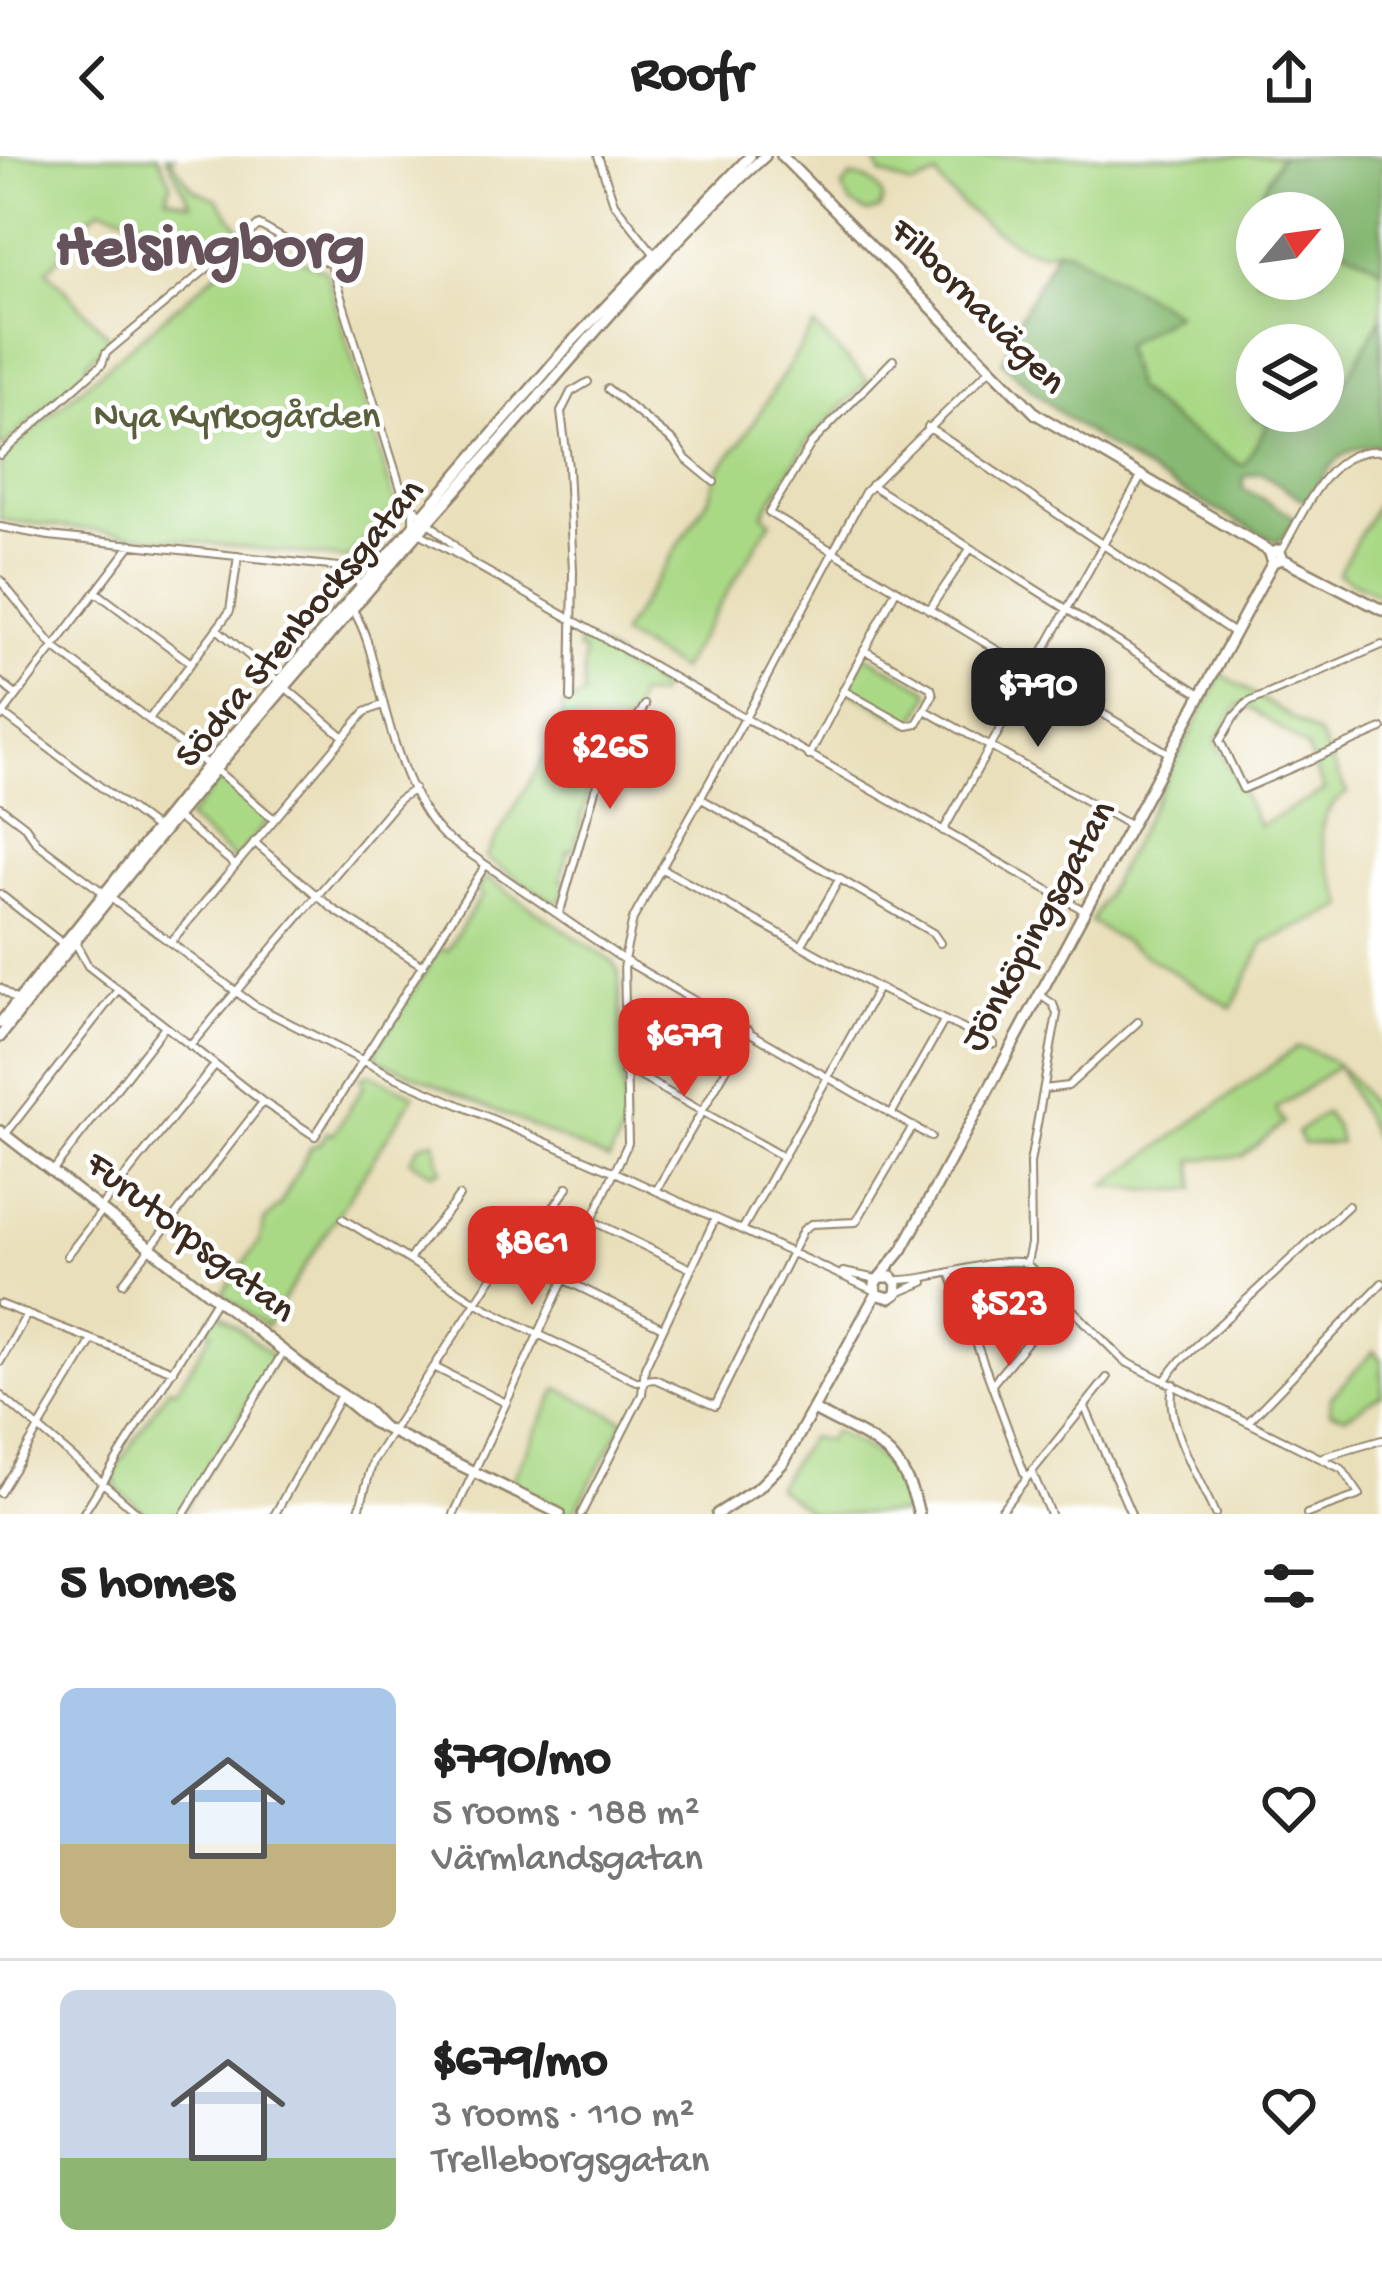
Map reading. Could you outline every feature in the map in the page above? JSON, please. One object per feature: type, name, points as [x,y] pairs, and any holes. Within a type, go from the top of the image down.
[{"type":"street","points":[[598,156],[614,202],[658,258]]},
{"type":"street","points":[[658,258],[750,156]]},
{"type":"street","points":[[658,258],[766,156]]},
{"type":"street","name":"Filbornavägen","points":[[782,156],[1036,414],[1277,556],[1382,610]]},
{"type":"street","points":[[0,455],[102,364],[106,352],[259,225],[324,258],[334,270],[402,492],[472,563]]},
{"type":"street","name":"Södra Stenbocksgatan","points":[[0,1023],[417,529],[422,514],[567,347],[658,258]]},
{"type":"street","points":[[893,360],[811,444],[769,513],[1170,754]]},
{"type":"street","points":[[454,1514],[629,1138],[624,960],[633,919],[871,485],[989,370]]},
{"type":"street","points":[[572,698],[568,467],[561,412],[571,392],[588,382]]},
{"type":"street","points":[[608,389],[674,442],[713,482]]},
{"type":"street","points":[[928,427],[1235,634]]},
{"type":"street","points":[[1277,556],[1334,467],[1350,454],[1382,451]]},
{"type":"street","points":[[943,831],[1141,477]]},
{"type":"street","points":[[871,485],[1202,695]]},
{"type":"street","points":[[0,527],[339,567],[365,588]]},
{"type":"street","points":[[417,529],[1085,911]]},
{"type":"street","points":[[132,544],[1,716],[157,830]]},
{"type":"street","points":[[929,610],[970,549]]},
{"type":"street","points":[[149,719],[231,608],[238,556]]},
{"type":"street","name":"Jönköpingsgatan","points":[[717,1514],[775,1473],[814,1410],[885,1287],[1277,556]]},
{"type":"street","points":[[0,580],[54,647],[274,819]]},
{"type":"street","points":[[809,756],[896,590]]},
{"type":"street","points":[[97,592],[191,663]]},
{"type":"street","points":[[350,606],[365,632],[383,704],[414,789],[434,826],[624,960],[932,1137]]},
{"type":"street","points":[[217,629],[344,737]]},
{"type":"street","points":[[1382,645],[1247,704],[1234,716],[1221,744],[1243,789],[1382,729]]},
{"type":"street","points":[[843,690],[908,726],[917,724],[926,710],[933,695],[929,687],[864,650]]},
{"type":"street","points":[[0,682],[17,695]]},
{"type":"street","points":[[171,942],[365,712],[383,704]]},
{"type":"street","points":[[559,915],[595,790],[645,705]]},
{"type":"street","points":[[926,710],[1131,826]]},
{"type":"street","points":[[190,1046],[398,800],[414,789]]},
{"type":"street","points":[[700,798],[933,933],[940,943]]},
{"type":"street","points":[[0,807],[25,826],[37,843],[234,992],[363,1062],[790,1253],[885,1287],[1010,1262],[1026,1264],[1124,1361],[1346,1472],[1360,1496],[1307,1514]]},
{"type":"street","points":[[174,815],[235,865]]},
{"type":"street","name":"Södra Stenbocksgatan","points":[[109,896],[157,830],[174,815]]},
{"type":"street","points":[[254,842],[316,895],[423,966]]},
{"type":"street","points":[[0,894],[262,1102],[315,1136],[485,866]]},
{"type":"street","points":[[661,868],[878,988],[994,1043]]},
{"type":"street","points":[[801,946],[840,878]]},
{"type":"street","points":[[0,988],[20,1004]]},
{"type":"street","points":[[742,1230],[878,988]]},
{"type":"street","points":[[3,1133],[118,990]]},
{"type":"street","points":[[1026,1264],[1031,1236],[1028,1177],[1057,1014],[1053,1004],[1040,995]]},
{"type":"street","name":"Södra Stenbocksgatan","points":[[0,1037],[20,1004]]},
{"type":"street","points":[[893,1112],[944,1021]]},
{"type":"street","points":[[1044,1089],[1068,1086],[1138,1022]]},
{"type":"street","points":[[52,1172],[165,1026]]},
{"type":"street","points":[[656,1191],[749,1030]]},
{"type":"street","points":[[67,1256],[215,1065]]},
{"type":"street","points":[[624,1073],[634,1073],[783,1157]]},
{"type":"street","points":[[124,1283],[262,1102]]},
{"type":"street","points":[[343,1219],[541,1335],[636,1381],[655,1379],[714,1406],[806,1226],[846,1226],[857,1221],[913,1126]]},
{"type":"street","name":"Furutorpsgatan","points":[[3,1133],[381,1426],[560,1514]]},
{"type":"street","points":[[518,1257],[568,1187]]},
{"type":"street","points":[[409,1260],[459,1196]]},
{"type":"street","points":[[1165,1380],[1348,1206]]},
{"type":"street","points":[[581,1514],[642,1394],[645,1367],[716,1218]]},
{"type":"street","points":[[592,1221],[692,1269]]},
{"type":"street","points":[[358,1514],[373,1461],[504,1259],[518,1257],[663,1328]]},
{"type":"street","points":[[951,1275],[1029,1475],[1050,1514]]},
{"type":"street","points":[[885,1287],[927,1280]]},
{"type":"street","points":[[1250,1420],[1382,1282]]},
{"type":"street","points":[[992,1384],[1064,1298]]},
{"type":"street","points":[[83,1514],[216,1300]]},
{"type":"street","points":[[0,1304],[173,1371]]},
{"type":"street","points":[[0,1362],[27,1314]]},
{"type":"street","points":[[0,1493],[92,1340]]},
{"type":"street","points":[[184,1514],[284,1351]]},
{"type":"street","points":[[434,1367],[506,1403]]},
{"type":"street","points":[[998,1514],[1107,1378]]},
{"type":"street","points":[[1174,1384],[1169,1400],[1172,1418],[1215,1514]]},
{"type":"street","points":[[0,1395],[139,1514]]},
{"type":"street","points":[[275,1514],[341,1395]]},
{"type":"street","points":[[1085,1407],[1131,1514]]},
{"type":"street","points":[[814,1410],[894,1456],[909,1479],[920,1514]]},
{"type":"street","points":[[1323,1457],[1382,1440]]},
{"type":"green space","points":[[0,156],[158,156],[171,183],[166,197],[191,204],[166,156],[174,156],[171,159],[193,189],[217,199],[241,230],[211,255],[183,234],[101,208],[62,243],[61,256],[47,270],[111,339],[86,363],[89,368],[0,449]]},
{"type":"green space","points":[[873,156],[1280,156],[1262,192],[1236,192],[1236,300],[1344,300],[1344,248],[1382,269],[1382,316],[1344,385],[1344,324],[1236,324],[1236,432],[1264,432],[1244,467],[1176,423],[1135,389],[1123,345],[1175,314],[1057,249],[1038,252],[1012,241],[967,209],[937,176],[913,186],[881,174]]},
{"type":"green space","points":[[1280,156],[1382,156],[1382,269],[1344,248],[1344,192],[1262,192]]},
{"type":"green space","points":[[851,177],[875,185],[883,199],[880,209],[868,213],[851,204],[842,188]]},
{"type":"green space","name":"Nya Kyrkogården","points":[[256,239],[326,271],[396,507],[347,559],[0,520],[0,458]]},
{"type":"green space","points":[[1057,249],[1069,251],[1176,313],[1123,345],[1135,389],[1176,423],[1243,466],[1263,432],[1344,432],[1344,385],[1382,316],[1382,446],[1345,454],[1328,469],[1307,502],[1260,472],[1244,477],[1243,488],[1296,518],[1278,543],[1133,463],[1032,390],[1003,362],[1017,322]]},
{"type":"green space","points":[[814,326],[868,381],[808,441],[763,514],[771,521],[680,670],[621,635],[710,496],[718,470],[741,442]]},
{"type":"green space","points":[[1382,495],[1382,596],[1338,574]]},
{"type":"green space","points":[[583,638],[619,659],[617,665],[649,676],[648,682],[661,690],[657,696],[638,696],[629,726],[624,724],[594,770],[599,774],[587,798],[574,850],[568,850],[561,880],[566,882],[555,903],[485,858],[562,726],[562,706],[583,697],[584,651],[578,650]]},
{"type":"green space","points":[[863,657],[927,689],[930,694],[915,721],[909,723],[852,692],[849,686]]},
{"type":"green space","points":[[1222,674],[1319,735],[1347,793],[1333,805],[1322,831],[1327,860],[1345,906],[1264,943],[1232,1008],[1091,922]],"holes":[[[1239,705],[1306,747],[1324,791],[1259,826],[1216,741]]]},
{"type":"green space","points":[[221,778],[269,819],[235,860],[187,819]]},
{"type":"green space","points":[[487,878],[614,963],[619,973],[625,1127],[609,1160],[378,1059],[376,1049],[440,948],[447,951],[482,894],[476,890]]},
{"type":"green space","points":[[1297,1047],[1337,1066],[1276,1109],[1284,1123],[1243,1156],[1193,1160],[1195,1189],[1105,1186]]},
{"type":"green space","points":[[1339,1067],[1357,1085],[1375,1117],[1382,1153]]},
{"type":"green space","points":[[369,1074],[414,1095],[266,1327],[222,1294],[259,1242],[265,1220],[280,1205],[311,1147],[321,1143],[327,1132],[333,1135],[364,1085],[360,1078]]},
{"type":"green space","points":[[1325,1113],[1340,1143],[1303,1144],[1297,1132]]},
{"type":"green space","points":[[435,1141],[441,1170],[431,1173],[410,1160],[420,1144]]},
{"type":"green space","points":[[220,1314],[275,1358],[181,1514],[147,1514],[118,1490],[113,1473],[169,1387],[176,1390],[212,1332],[206,1327]]},
{"type":"green space","points":[[1374,1351],[1382,1361],[1382,1394],[1346,1416],[1330,1412],[1331,1397]]},
{"type":"green space","points":[[558,1388],[625,1421],[573,1514],[510,1484]]},
{"type":"green space","points":[[833,1431],[883,1462],[898,1483],[910,1514],[813,1514],[776,1487],[810,1437],[827,1441]]},
{"type":"district","name":"Helsingborg","points":[[210,251]]}]
